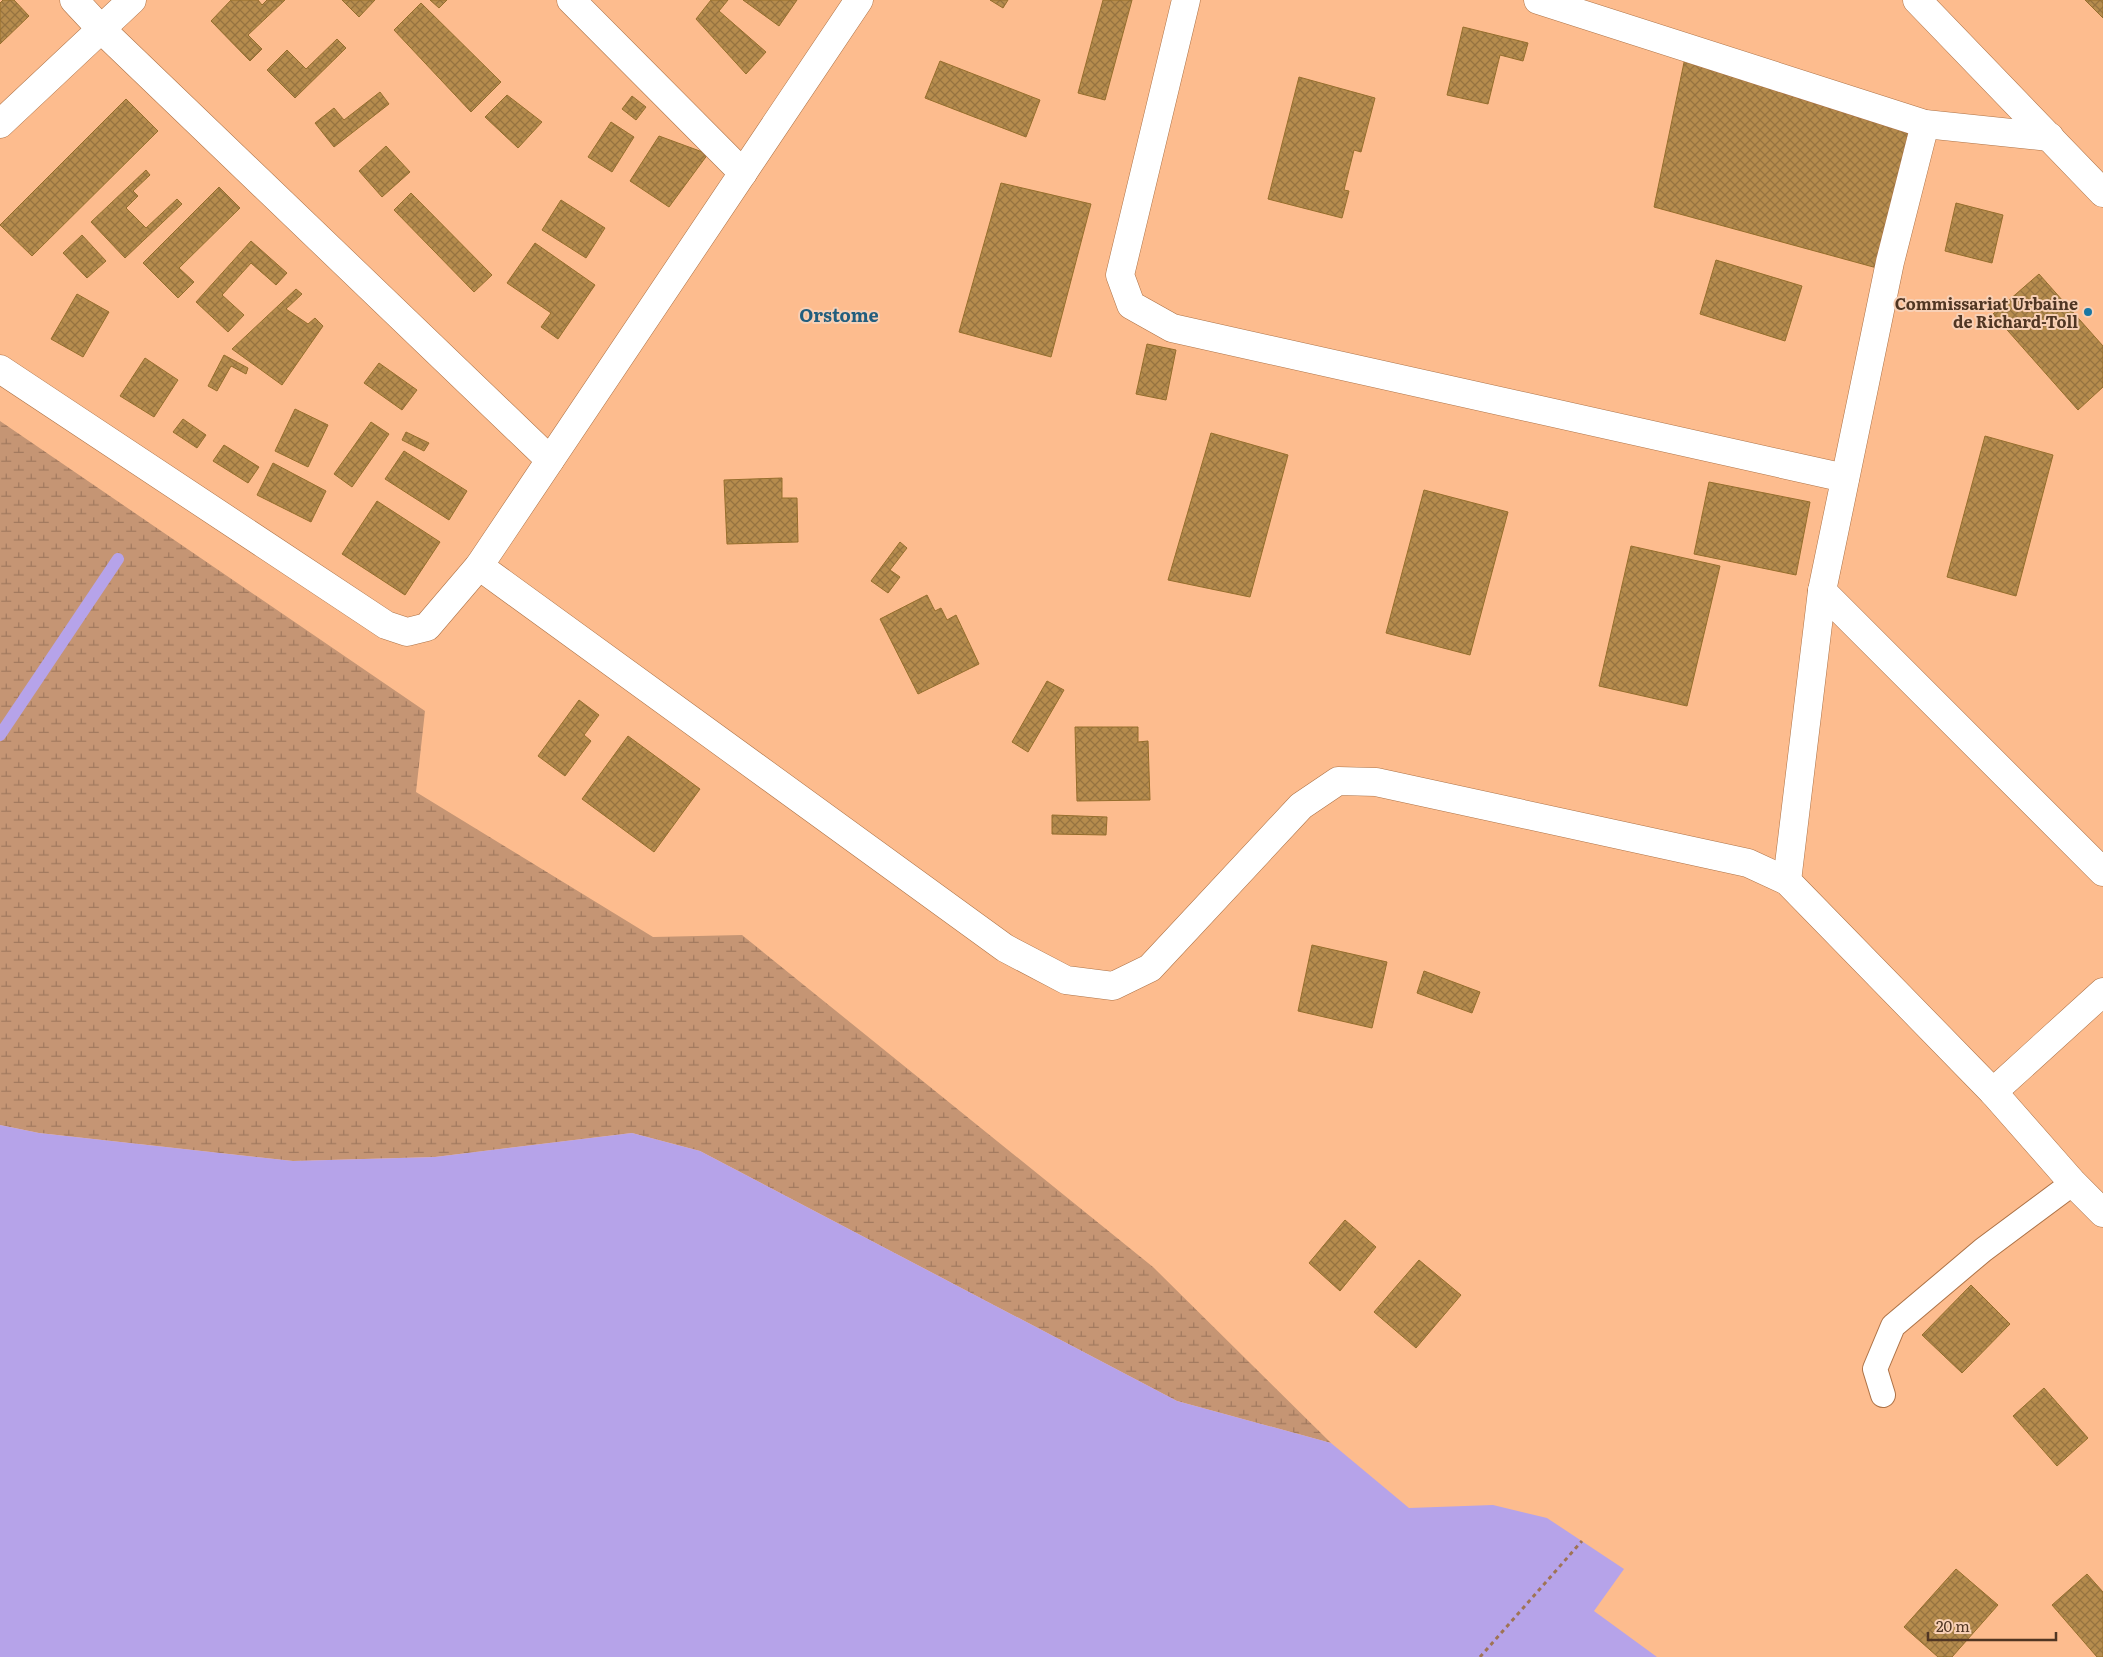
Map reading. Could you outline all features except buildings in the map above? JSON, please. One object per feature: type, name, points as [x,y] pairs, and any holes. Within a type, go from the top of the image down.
[{"type":"street","points":[[74,0],[101,29],[550,460]]},
{"type":"street","points":[[0,124],[132,0]]},
{"type":"street","points":[[571,0],[743,173]]},
{"type":"street","points":[[0,369],[386,626],[408,632],[427,627],[479,566],[859,0]]},
{"type":"street","points":[[1186,0],[1120,275],[1131,305],[1172,328],[1845,478]]},
{"type":"street","points":[[1538,0],[1925,124],[2050,137]]},
{"type":"street","points":[[1918,0],[2103,193]]},
{"type":"street","points":[[1787,881],[1822,591],[1890,262],[1925,124]]},
{"type":"street","points":[[479,566],[1004,948],[1066,980],[1113,986],[1150,968],[1301,806],[1338,781],[1376,782],[1748,863],[1787,881],[1993,1092],[2073,1183],[2103,1213]]},
{"type":"street","points":[[1822,591],[2103,872]]},
{"type":"street","points":[[1993,1092],[2103,992]]},
{"type":"lane","points":[[1883,1395],[1875,1369],[1893,1326],[1983,1250],[2073,1183]]},
{"type":"path","points":[[1480,1657],[1582,1541]]},
{"type":"green space","points":[[0,421],[425,711],[416,792],[653,937],[742,935],[1153,1267],[1331,1443],[1177,1401],[700,1151],[632,1133],[435,1157],[293,1161],[39,1133],[0,1125]]},
{"type":"shaded area","points":[[0,1125],[39,1133],[293,1161],[435,1157],[632,1133],[700,1151],[1177,1401],[1331,1443],[1409,1508],[1493,1505],[1547,1518],[1624,1569],[1594,1611],[1657,1657],[0,1657]]},
{"type":"waterway","points":[[0,735],[118,559]]},
{"type":"place","name":"Commissariat Urbaine de Richard-Toll","points":[[2088,312]]},
{"type":"district","name":"Orstome","points":[[839,314]]}]
